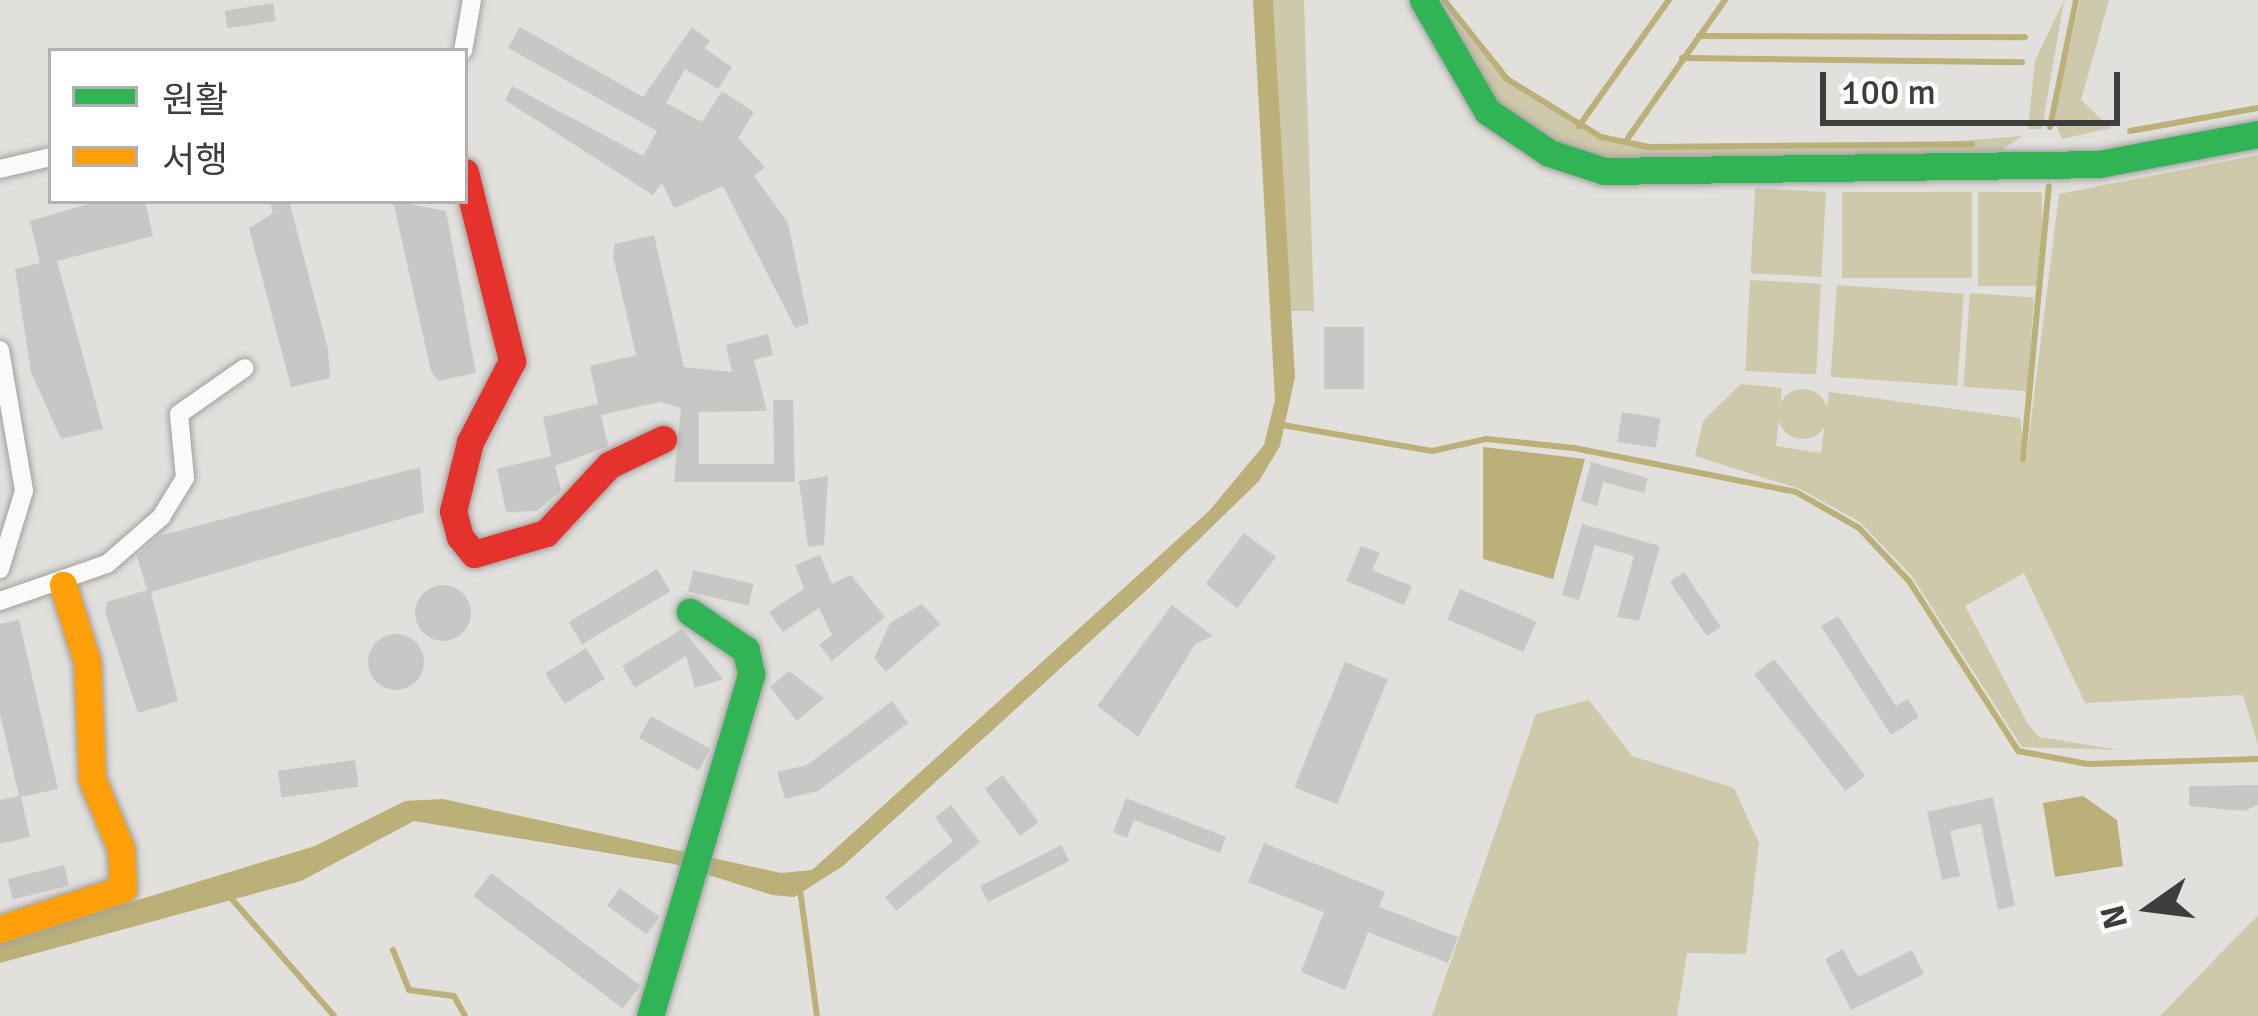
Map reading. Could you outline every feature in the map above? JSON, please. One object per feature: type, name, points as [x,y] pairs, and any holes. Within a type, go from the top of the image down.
[{"type":"street","points":[[464,48],[472,0]]},
{"type":"street","points":[[1423,0],[1487,111],[1549,153],[1604,171],[2099,164],[2258,134]]},
{"type":"street","points":[[0,169],[48,158]]},
{"type":"street","points":[[468,184],[512,361],[511,382],[470,442],[453,512],[460,537],[474,554],[546,533],[609,465],[663,439]]},
{"type":"street","points":[[0,350],[24,491],[0,569]]},
{"type":"street","points":[[0,602],[63,585],[160,517],[185,478],[179,414],[245,368]]},
{"type":"street","points":[[0,929],[123,889],[121,850],[92,779],[88,662],[63,585]]},
{"type":"street","points":[[650,1016],[752,674],[746,650],[690,612]]},
{"type":"shaded area","points":[[1253,0],[1273,0],[1295,377],[1280,446],[1259,481],[1150,587],[843,866],[794,897],[772,895],[674,864],[414,821],[301,881],[0,963],[0,942],[315,846],[405,801],[443,799],[781,873],[812,870],[1209,511],[1264,445],[1275,400]]},
{"type":"shaded area","points":[[1273,0],[1304,0],[1314,311],[1290,311]]},
{"type":"shaded area","points":[[1438,0],[1506,80],[1600,138],[1649,149],[1867,148],[2022,136],[1996,154],[1642,163],[1569,152],[1496,104]]},
{"type":"shaded area","points":[[2064,0],[2042,129],[2028,129],[2035,61]]},
{"type":"shaded area","points":[[2080,0],[2109,0],[2081,100],[2111,128],[2062,139],[2054,119]]},
{"type":"shaded area","points":[[2258,155],[2258,745],[2243,695],[2085,703],[2024,573],[1965,606],[2028,724],[2039,737],[2119,750],[2022,747],[1911,575],[1860,522],[1800,489],[1695,456],[1703,421],[1741,384],[1782,388],[1776,446],[1821,453],[1829,392],[2020,418],[2026,461],[2059,194]]},
{"type":"shaded area","points":[[1755,188],[1826,192],[1822,277],[1751,273]]},
{"type":"shaded area","points":[[1842,192],[1972,192],[1972,278],[1842,278]]},
{"type":"shaded area","points":[[1978,192],[2042,192],[2042,286],[1978,286]]},
{"type":"shaded area","points":[[1750,280],[1821,284],[1816,375],[1745,371]]},
{"type":"shaded area","points":[[1837,285],[1964,294],[1957,386],[1831,377]]},
{"type":"shaded area","points":[[1970,293],[2034,297],[2027,391],[1963,387]]},
{"type":"shaded area","points":[[1803,389],[1820,397],[1828,414],[1820,431],[1803,439],[1786,431],[1778,414],[1786,397]]},
{"type":"shaded area","points":[[1483,447],[1585,459],[1553,579],[1483,559]]},
{"type":"shaded area","points":[[1589,700],[1632,756],[1734,788],[1759,843],[1746,954],[1687,953],[1677,1016],[1432,1016],[1536,714]]},
{"type":"shaded area","points":[[2083,796],[2117,820],[2123,866],[2055,877],[2043,803]]},
{"type":"shaded area","points":[[2258,916],[2258,1016],[2160,1016],[2248,925]]},
{"type":"building","points":[[273,3],[276,21],[227,28],[225,11]]},
{"type":"building","points":[[520,27],[643,97],[692,27],[710,41],[704,48],[732,67],[718,89],[685,69],[666,103],[702,122],[722,91],[754,112],[738,138],[765,167],[754,176],[788,223],[809,323],[795,328],[723,186],[674,208],[662,183],[653,195],[505,100],[512,86],[643,156],[657,131],[508,48]]},
{"type":"building","points":[[89,204],[146,204],[153,236],[57,261],[103,429],[61,439],[31,372],[15,269],[40,263],[30,221]]},
{"type":"building","points":[[271,204],[290,204],[328,349],[330,378],[291,387],[249,228],[273,213]]},
{"type":"building","points":[[394,204],[446,211],[476,373],[438,381],[431,371]]},
{"type":"building","points":[[654,235],[684,367],[732,372],[726,345],[768,334],[773,355],[754,360],[767,411],[699,412],[699,464],[774,464],[773,400],[793,400],[795,482],[674,482],[681,408],[659,402],[601,415],[608,446],[555,466],[561,490],[537,511],[506,512],[497,469],[551,456],[543,417],[598,404],[590,366],[636,355],[613,256],[615,244]]},
{"type":"building","points":[[1324,327],[1364,327],[1364,389],[1324,389]]},
{"type":"building","points":[[1622,412],[1661,418],[1656,448],[1617,442]]},
{"type":"building","points":[[1591,462],[1648,478],[1644,493],[1603,482],[1597,506],[1581,501]]},
{"type":"building","points":[[420,467],[424,512],[151,592],[178,701],[138,713],[105,612],[107,602],[147,590],[137,556],[159,536]]},
{"type":"building","points":[[828,476],[824,545],[808,547],[799,481]]},
{"type":"building","points":[[1582,524],[1660,546],[1639,621],[1617,617],[1634,556],[1595,545],[1579,600],[1562,595]]},
{"type":"building","points":[[1244,533],[1276,557],[1237,608],[1205,584]]},
{"type":"building","points":[[1361,546],[1380,553],[1372,570],[1412,586],[1404,605],[1346,581]]},
{"type":"building","points":[[820,555],[832,584],[851,575],[885,617],[832,661],[819,645],[832,635],[819,608],[783,632],[769,612],[804,589],[795,565]]},
{"type":"building","points":[[657,569],[670,591],[582,644],[569,622]]},
{"type":"building","points":[[693,570],[753,584],[748,605],[688,591]]},
{"type":"building","points":[[1684,572],[1721,627],[1707,636],[1670,582]]},
{"type":"building","points":[[443,585],[463,593],[471,613],[463,633],[443,641],[423,633],[415,613],[423,593]]},
{"type":"building","points":[[1460,589],[1536,621],[1524,652],[1447,619]]},
{"type":"building","points":[[922,604],[940,624],[886,672],[874,658],[890,623]]},
{"type":"building","points":[[1172,605],[1213,636],[1195,644],[1138,737],[1097,706]]},
{"type":"building","points":[[1838,616],[1896,706],[1908,699],[1919,717],[1891,735],[1821,626]]},
{"type":"building","points":[[19,620],[58,789],[21,797],[30,837],[0,844],[0,800],[19,796],[0,714],[0,624]]},
{"type":"building","points":[[682,629],[723,679],[695,688],[686,656],[635,688],[622,666]]},
{"type":"building","points":[[396,634],[416,642],[424,662],[416,682],[396,690],[376,682],[368,662],[376,642]]},
{"type":"building","points":[[586,648],[605,679],[564,704],[545,673]]},
{"type":"building","points":[[1774,659],[1865,776],[1845,791],[1754,674]]},
{"type":"building","points":[[1345,662],[1388,679],[1337,804],[1294,787]]},
{"type":"building","points":[[789,671],[824,698],[797,721],[770,687]]},
{"type":"building","points":[[892,701],[908,723],[818,791],[785,799],[777,772],[807,765]]},
{"type":"building","points":[[651,716],[710,749],[698,771],[639,738]]},
{"type":"building","points":[[355,760],[359,787],[282,798],[278,771]]},
{"type":"building","points":[[1003,775],[1039,822],[1020,836],[985,789]]},
{"type":"building","points":[[2258,785],[2258,805],[2244,811],[2189,806],[2189,786]]},
{"type":"building","points":[[1993,797],[2015,906],[1998,910],[1981,824],[1950,831],[1960,876],[1942,880],[1927,812]]},
{"type":"building","points":[[1126,798],[1226,837],[1220,853],[1134,820],[1127,838],[1113,832]]},
{"type":"building","points":[[951,805],[980,842],[896,911],[885,897],[953,841],[935,817]]},
{"type":"building","points":[[1264,843],[1385,892],[1379,907],[1458,937],[1448,963],[1368,932],[1345,990],[1301,972],[1324,912],[1248,882]]},
{"type":"building","points":[[1061,845],[1069,861],[988,902],[980,886]]},
{"type":"building","points":[[64,865],[69,885],[13,899],[8,879]]},
{"type":"building","points":[[491,873],[640,986],[623,1009],[474,896]]},
{"type":"building","points":[[620,888],[660,917],[647,935],[607,906]]},
{"type":"building","points":[[1843,949],[1858,977],[1912,950],[1924,974],[1851,1010],[1825,959]]},
{"type":"waterway","points":[[1444,0],[1507,79],[1601,137],[1649,147],[1972,144]]},
{"type":"waterway","points":[[1579,126],[1669,0]]},
{"type":"waterway","points":[[1628,138],[1725,0]]},
{"type":"waterway","points":[[2050,127],[2076,0]]},
{"type":"waterway","points":[[1699,36],[2025,37]]},
{"type":"waterway","points":[[1682,58],[2022,62]]},
{"type":"waterway","points":[[2130,131],[2258,108]]},
{"type":"waterway","points":[[2023,459],[2049,186]]},
{"type":"waterway","points":[[1277,424],[1432,451],[1486,439],[1574,448],[1796,492],[1859,528],[1909,581],[2018,751],[2088,764],[2258,759]]},
{"type":"waterway","points":[[800,889],[817,1016]]},
{"type":"waterway","points":[[230,897],[334,1016]]},
{"type":"waterway","points":[[393,950],[409,990],[454,996],[465,1016]]},
{"type":"traffic: fast","points":[[1423,0],[1487,111],[1549,153],[1604,171],[2099,164],[2258,134]]},
{"type":"traffic: fast","points":[[650,1016],[751,674],[746,650],[690,612]]},
{"type":"traffic: slow","points":[[0,929],[123,889],[121,849],[92,779],[87,662],[63,585]]},
{"type":"traffic: jam","points":[[468,184],[512,361],[470,442],[453,511],[460,537],[474,554],[546,533],[609,465],[663,439]]}]
